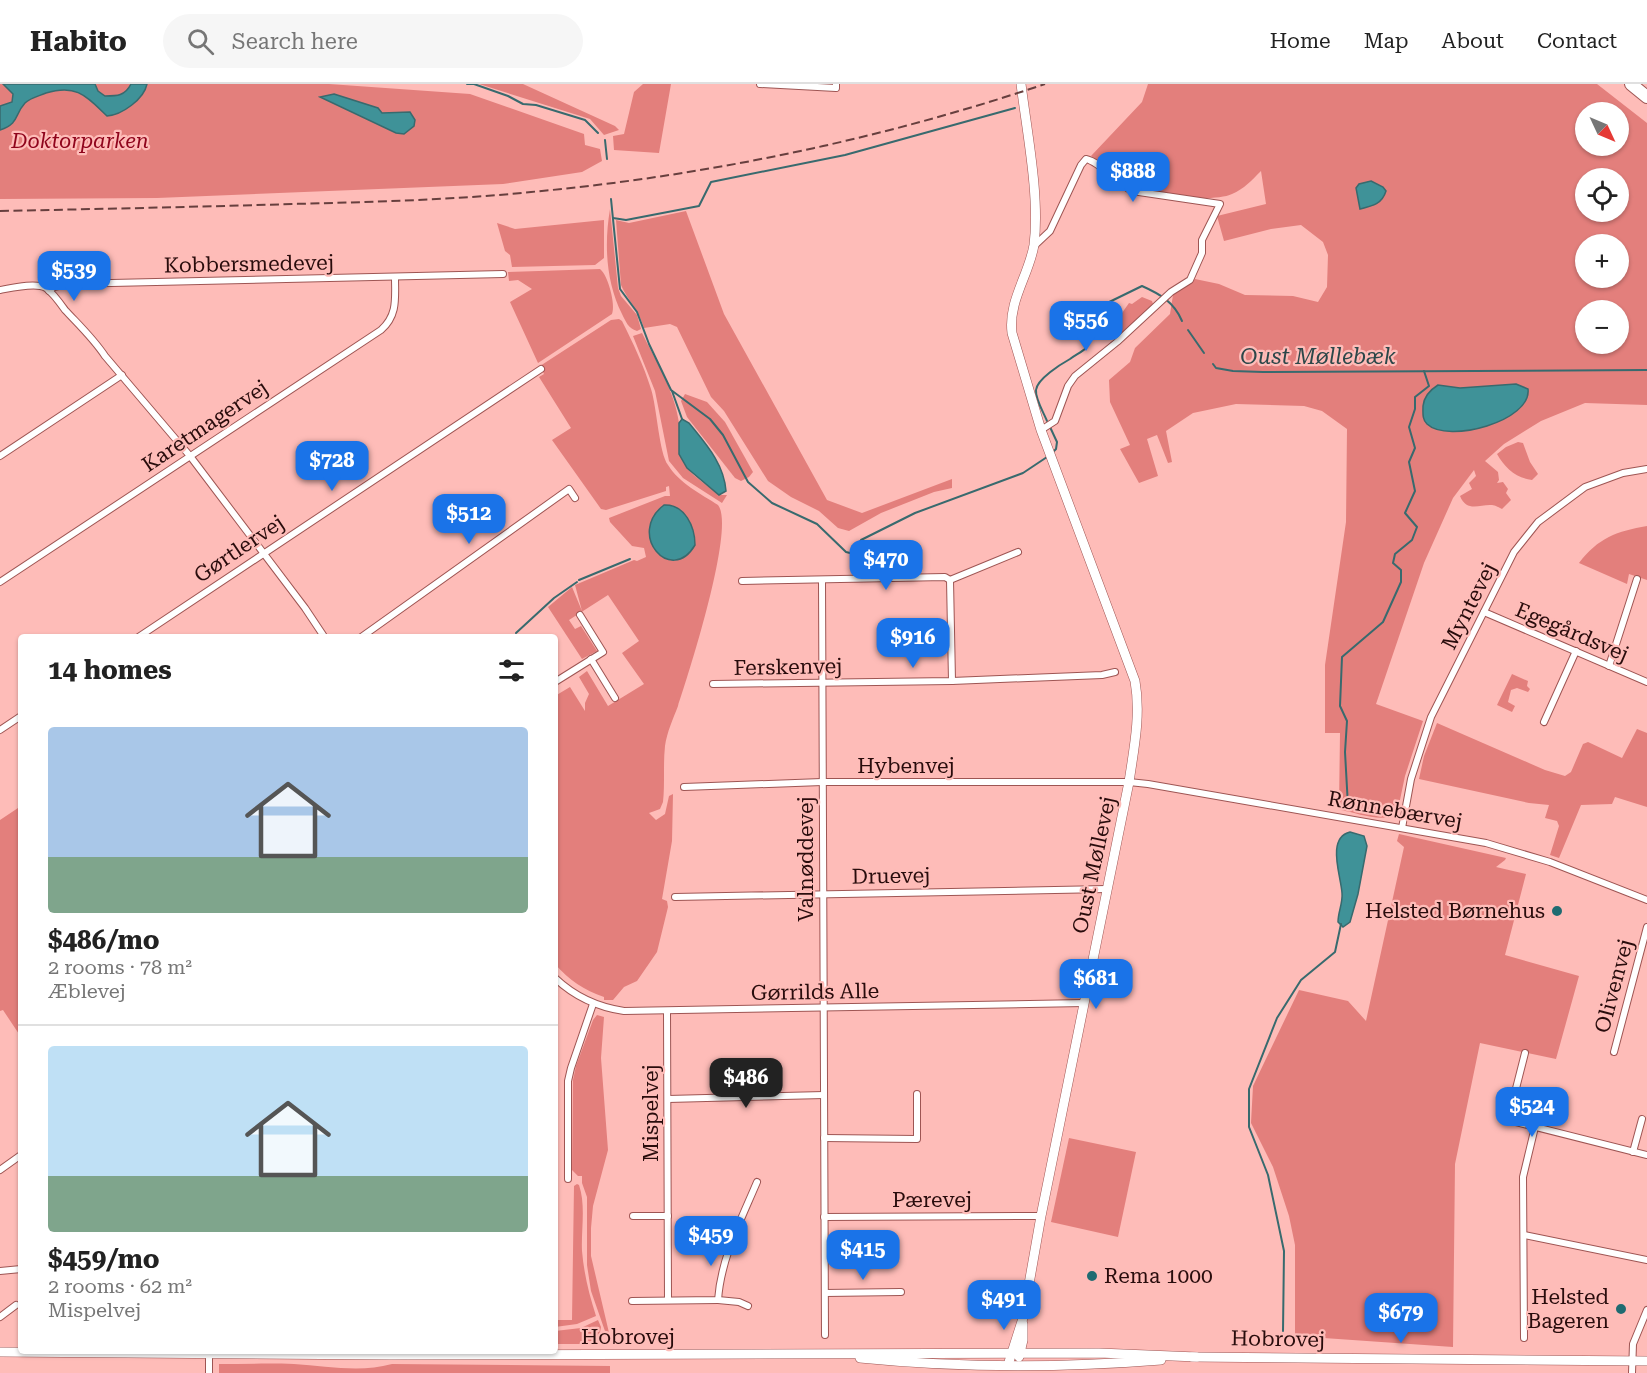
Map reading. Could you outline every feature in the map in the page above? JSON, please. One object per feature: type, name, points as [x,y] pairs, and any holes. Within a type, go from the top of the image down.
[{"type":"highway","points":[[1631,84],[1647,97]]},
{"type":"main road","name":"Oust Møllevej","points":[[1011,1369],[1023,1340],[1023,1318],[1041,1216],[1129,782],[1137,728],[1138,699],[1135,681],[1041,430],[1012,333],[1010,320],[1034,246],[1036,213],[1021,84]]},
{"type":"main road","name":"Hobrovej","points":[[0,1352],[18,1352]]},
{"type":"main road","name":"Hobrovej","points":[[209,1354],[1132,1353],[1197,1357],[1647,1361]]},
{"type":"main road","name":"Hobrovej","points":[[824,1355],[1011,1369],[1197,1357]]},
{"type":"street","points":[[760,84],[836,86]]},
{"type":"street","name":"Oust Møllevej","points":[[1034,246],[1050,231],[1086,159],[1093,161],[1120,185],[1132,191],[1220,204],[1202,240],[1202,253],[1190,280],[1160,301],[1117,342],[1075,376],[1068,386],[1055,421],[1041,430]]},
{"type":"street","name":"Kobbersmedevej","points":[[0,291],[16,287],[39,287],[49,291],[54,287],[68,284],[503,274]]},
{"type":"street","name":"Karetmagervej","points":[[0,582],[381,330],[393,315],[394,277]]},
{"type":"street","points":[[49,291],[81,328],[94,339],[190,456],[322,634]]},
{"type":"street","name":"Gørtlervej","points":[[143,634],[541,369]]},
{"type":"street","points":[[0,456],[122,375]]},
{"type":"street","name":"Myntevej","points":[[1402,828],[1413,771],[1431,717],[1515,552],[1538,522],[1585,487],[1623,473],[1647,469]]},
{"type":"street","points":[[366,634],[569,489],[575,498]]},
{"type":"street","points":[[950,580],[1018,552]]},
{"type":"street","points":[[742,581],[945,577],[950,580]]},
{"type":"street","points":[[1609,666],[1637,579]]},
{"type":"street","name":"Valnøddevej","points":[[822,580],[825,1335]]},
{"type":"street","points":[[950,580],[951,681]]},
{"type":"street","name":"Egegårdsvej","points":[[1484,612],[1647,681]]},
{"type":"street","points":[[558,680],[603,652],[580,615]]},
{"type":"street","points":[[1544,722],[1576,651]]},
{"type":"street","points":[[591,659],[615,698]]},
{"type":"street","name":"Ferskenvej","points":[[713,684],[951,681],[1102,675],[1115,672]]},
{"type":"street","points":[[0,730],[18,718]]},
{"type":"street","name":"Hybenvej","points":[[684,787],[822,782],[1129,782]]},
{"type":"street","name":"Rønnebærvej","points":[[1129,782],[1486,843],[1531,855],[1647,900]]},
{"type":"street","name":"Druevej","points":[[675,897],[1107,889]]},
{"type":"street","name":"Olivenvej","points":[[1614,1053],[1647,927]]},
{"type":"street","name":"Gørrilds Alle","points":[[558,980],[593,1004],[624,1011],[1084,1003]]},
{"type":"street","points":[[568,1179],[568,1081],[570,1068],[593,1004]]},
{"type":"street","name":"Mispelvej","points":[[667,1011],[668,1300]]},
{"type":"street","points":[[1525,1053],[1508,1120],[1647,1155]]},
{"type":"street","points":[[824,1138],[917,1139],[917,1094]]},
{"type":"street","points":[[668,1099],[824,1095]]},
{"type":"street","points":[[1633,1152],[1642,1119]]},
{"type":"street","points":[[1524,1338],[1523,1177],[1535,1127]]},
{"type":"street","points":[[0,1170],[18,1157]]},
{"type":"street","points":[[718,1300],[720,1279],[728,1251],[758,1182]]},
{"type":"street","points":[[633,1216],[668,1216]]},
{"type":"street","name":"Pærevej","points":[[824,1217],[1041,1216]]},
{"type":"street","points":[[1524,1235],[1647,1260]]},
{"type":"street","points":[[0,1271],[18,1269]]},
{"type":"street","points":[[825,1293],[901,1293]]},
{"type":"street","points":[[632,1301],[718,1300],[738,1302],[748,1306]]},
{"type":"street","points":[[0,1317],[16,1305]]},
{"type":"street","points":[[1632,1373],[1634,1344],[1647,1310]]},
{"type":"street","points":[[208,1373],[209,1354]]},
{"type":"green space","name":"Doktorparken","points":[[0,84],[329,84],[470,94],[584,134],[585,145],[600,149],[602,161],[582,172],[503,184],[157,198],[0,199]]},
{"type":"green space","points":[[479,84],[523,84],[615,126],[619,130],[604,135],[590,119]]},
{"type":"green space","points":[[643,84],[671,84],[659,153],[614,150],[613,136],[624,134],[634,92]]},
{"type":"green space","points":[[1148,84],[1597,84],[1620,102],[1575,102],[1575,156],[1629,156],[1629,109],[1647,123],[1647,405],[1585,403],[1541,421],[1504,444],[1485,461],[1498,472],[1497,483],[1503,482],[1508,489],[1506,493],[1511,500],[1502,509],[1492,505],[1470,506],[1463,501],[1460,496],[1472,489],[1469,483],[1476,476],[1474,470],[1453,498],[1424,563],[1376,704],[1423,721],[1405,776],[1397,814],[1391,817],[1369,816],[1341,810],[1339,807],[1340,733],[1325,733],[1325,665],[1346,522],[1347,429],[1322,411],[1304,406],[1236,404],[1193,413],[1166,431],[1172,462],[1168,463],[1157,435],[1147,439],[1158,476],[1139,483],[1120,449],[1130,445],[1110,402],[1109,380],[1130,362],[1135,348],[1170,314],[1173,295],[1195,279],[1219,284],[1245,295],[1293,296],[1318,302],[1327,287],[1328,255],[1323,242],[1301,225],[1271,229],[1224,241],[1217,216],[1266,204],[1261,171],[1244,187],[1223,197],[1179,197],[1148,193],[1127,186],[1091,156],[1142,102]]},
{"type":"green space","points":[[610,209],[618,288],[621,296],[637,315],[641,329],[637,331],[625,320],[610,276],[607,236]]},
{"type":"green space","points":[[686,211],[724,314],[827,500],[862,513],[952,479],[952,488],[934,492],[881,513],[849,531],[838,528],[819,511],[791,497],[768,481],[724,411],[711,397],[677,327],[670,324],[644,328],[621,285],[616,220],[629,223]]},
{"type":"green space","points":[[604,220],[604,258],[595,265],[512,267],[510,255],[505,251],[497,223],[515,229]]},
{"type":"green space","points":[[600,269],[606,277],[610,290],[613,304],[612,314],[538,363],[510,302],[532,289],[518,280],[509,281],[508,272]]},
{"type":"green space","points":[[1142,297],[1152,301],[1153,304],[1117,338],[1113,314],[1122,313],[1129,303],[1132,304]]},
{"type":"green space","points":[[611,320],[622,321],[642,363],[653,397],[660,441],[668,465],[684,483],[718,505],[722,519],[721,541],[708,602],[691,665],[666,741],[663,802],[660,809],[649,813],[656,820],[665,814],[669,796],[673,794],[672,841],[662,899],[667,901],[668,907],[657,952],[637,981],[624,987],[613,1000],[604,1000],[604,997],[571,980],[558,967],[558,694],[570,687],[585,711],[585,703],[589,694],[579,677],[587,671],[608,706],[644,684],[622,653],[639,641],[608,595],[569,620],[575,629],[581,626],[597,651],[582,659],[548,607],[572,587],[582,611],[575,585],[646,557],[644,548],[632,546],[609,518],[670,496],[669,486],[666,487],[666,491],[606,510],[601,509],[552,440],[571,428],[539,377],[544,374],[540,366]]},
{"type":"green space","points":[[642,333],[674,400],[680,429],[680,452],[684,463],[694,475],[719,495],[727,495],[722,503],[683,478],[669,461],[655,391],[633,336]]},
{"type":"green space","points":[[685,394],[707,402],[725,422],[753,472],[749,477],[741,481],[735,478],[687,417],[681,401]]},
{"type":"green space","points":[[1518,442],[1523,443],[1530,462],[1538,474],[1532,480],[1512,472],[1497,454]]},
{"type":"green space","points":[[1647,526],[1647,580],[1629,574],[1627,584],[1579,563],[1593,547],[1609,537],[1626,530]]},
{"type":"green space","points":[[1512,674],[1528,681],[1527,686],[1530,689],[1528,692],[1517,688],[1511,690],[1508,702],[1515,706],[1512,712],[1497,705]]},
{"type":"green space","points":[[1437,723],[1545,770],[1565,776],[1571,772],[1583,744],[1588,742],[1622,758],[1637,729],[1647,733],[1647,807],[1615,797],[1612,804],[1581,805],[1559,858],[1550,855],[1559,826],[1557,821],[1545,818],[1549,805],[1529,803],[1419,779],[1424,756]]},
{"type":"green space","points":[[18,808],[18,1032],[3,1010],[0,1011],[0,820]]},
{"type":"green space","points":[[1399,834],[1506,858],[1496,867],[1526,874],[1505,955],[1579,976],[1556,1059],[1480,1043],[1455,1164],[1453,1347],[1295,1336],[1295,1245],[1289,1216],[1273,1167],[1251,1123],[1253,1086],[1299,990],[1348,1001],[1366,1021],[1404,847],[1397,841]]},
{"type":"green space","points":[[597,1015],[604,1017],[601,1058],[608,1150],[593,1206],[591,1256],[610,1337],[606,1341],[606,1334],[591,1291],[587,1265],[587,1197],[582,1176],[578,1176],[572,1170],[573,1080],[576,1066]]},
{"type":"green space","points":[[1069,1138],[1136,1152],[1118,1237],[1051,1222]]},
{"type":"green space","points":[[579,1185],[581,1193],[584,1268],[596,1316],[577,1324],[558,1327],[558,1320],[572,1320],[574,1186]]},
{"type":"green space","points":[[598,1320],[601,1327],[598,1344],[558,1344],[558,1331],[581,1328]]},
{"type":"green space","points":[[219,1364],[294,1364],[356,1368],[392,1364],[610,1366],[610,1373],[219,1373]]},
{"type":"water","points":[[3,84],[95,84],[98,91],[105,96],[113,96],[126,91],[131,84],[147,84],[142,95],[132,105],[119,113],[107,116],[87,98],[73,91],[46,93],[27,101],[14,122],[0,130],[0,106],[12,102],[13,94]]},
{"type":"water","points":[[334,94],[378,108],[382,113],[410,112],[415,120],[414,126],[404,134],[396,133],[320,97]]},
{"type":"water","points":[[1371,181],[1386,191],[1376,204],[1360,209],[1356,188],[1359,184]]},
{"type":"water","points":[[1516,384],[1528,389],[1526,401],[1517,411],[1487,426],[1469,430],[1438,430],[1424,420],[1425,399],[1438,385],[1460,388]]},
{"type":"water","points":[[682,419],[689,423],[718,462],[726,491],[719,495],[687,468],[679,454],[679,423]]},
{"type":"water","points":[[664,505],[678,508],[683,512],[691,524],[695,538],[695,545],[685,556],[675,560],[665,558],[656,551],[651,541],[649,529],[653,517]]},
{"type":"water","points":[[1350,832],[1364,836],[1367,846],[1350,922],[1343,927],[1338,922],[1342,897],[1337,849],[1338,842]]},
{"type":"waterway","name":"Oust Møllebæk","points":[[467,84],[474,84],[508,96],[523,104],[536,105],[585,120],[598,133]]},
{"type":"waterway","points":[[613,218],[626,220],[699,206],[711,182],[845,155],[1015,108]]},
{"type":"waterway","name":"Oust Møllebæk","points":[[605,140],[607,159]]},
{"type":"waterway","name":"Oust Møllebæk","points":[[611,199],[620,289],[637,312],[671,390],[710,419],[723,435],[748,482],[772,503],[817,524],[846,552],[850,553],[861,540],[915,513],[1023,473],[1047,457]]},
{"type":"waterway","name":"Oust Møllebæk","points":[[1047,421],[1037,398],[1037,386],[1050,372],[1086,348],[1097,308],[1142,286],[1166,299],[1182,321]]},
{"type":"waterway","name":"Oust Møllebæk","points":[[1188,330],[1204,353]]},
{"type":"waterway","points":[[1213,364],[1216,368],[1233,371],[1263,372],[1647,370]]},
{"type":"waterway","points":[[1348,806],[1345,752],[1347,721],[1340,706],[1342,657],[1383,622],[1401,582],[1401,570],[1393,563],[1395,554],[1412,540],[1417,527],[1405,513],[1415,491],[1409,462],[1415,448],[1409,427],[1415,409],[1415,397],[1429,386],[1424,371]]},
{"type":"waterway","points":[[672,391],[682,419]]},
{"type":"waterway","name":"Oust Møllebæk","points":[[1050,427],[1057,442],[1054,451]]},
{"type":"waterway","points":[[579,580],[630,559]]},
{"type":"waterway","points":[[516,633],[554,598],[577,582]]},
{"type":"waterway","points":[[1283,1331],[1284,1251],[1268,1175],[1249,1127],[1249,1089],[1277,1018],[1301,980],[1335,952],[1341,924]]},
{"type":"railway","points":[[0,211],[412,200],[501,195],[596,185],[726,166],[855,139],[1045,84]]},
{"type":"place","name":"Helsted Børnehus","points":[[1557,911]]},
{"type":"place","name":"Rema 1000","points":[[1092,1276]]},
{"type":"place","name":"Helsted Bageren","points":[[1621,1309]]}]
